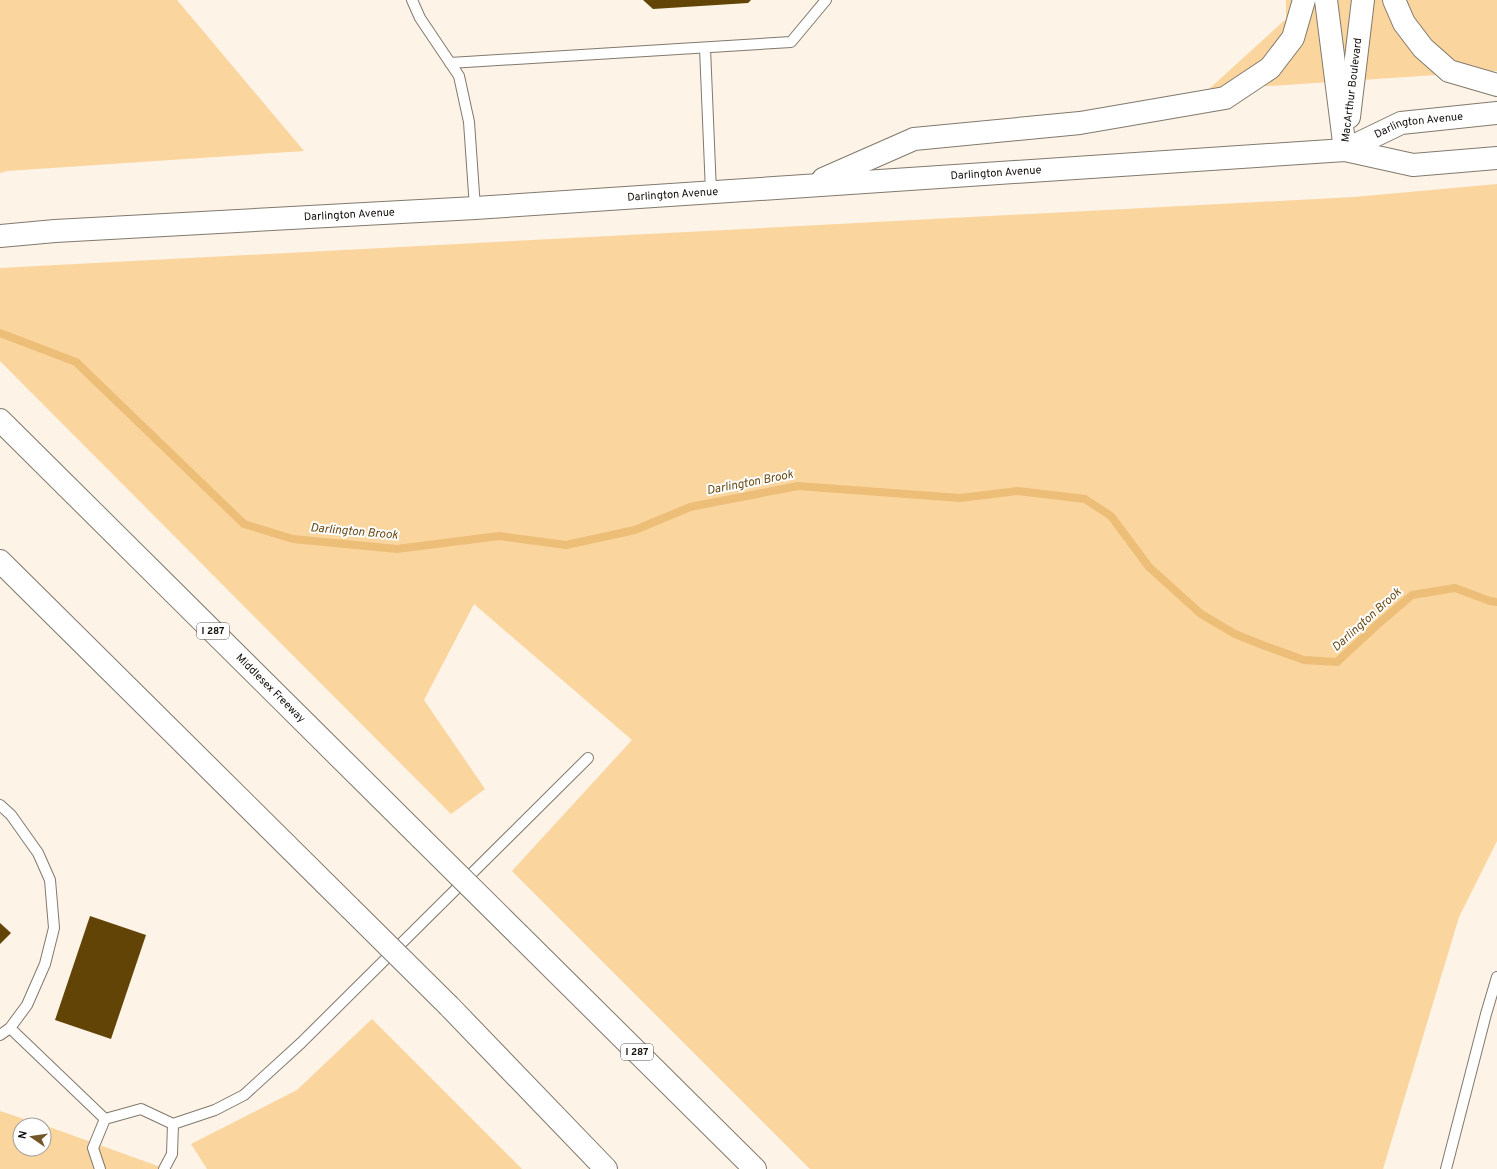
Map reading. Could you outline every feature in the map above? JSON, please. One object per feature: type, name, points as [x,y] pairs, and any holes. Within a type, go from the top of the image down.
[{"type":"main road","points":[[809,185],[914,139],[1080,123],[1225,98],[1270,68],[1294,38],[1304,0]]},
{"type":"main road","name":"MacArthur Boulevard","points":[[1326,0],[1345,150]]},
{"type":"main road","name":"MacArthur Boulevard","points":[[1345,150],[1363,0]]},
{"type":"main road","points":[[1394,0],[1404,23],[1422,48],[1449,71],[1497,85]]},
{"type":"main road","name":"Darlington Avenue","points":[[1345,150],[1401,123],[1497,113]]},
{"type":"main road","name":"Darlington Avenue","points":[[0,236],[63,231],[475,208],[1345,150],[1413,165],[1497,158]]},
{"type":"main road","name":"Middlesex Freeway","points":[[2,423],[755,1169]]},
{"type":"main road","points":[[0,561],[478,1035],[606,1169]]},
{"type":"lane","points":[[412,0],[420,18],[459,76],[469,122],[475,208]]},
{"type":"lane","points":[[450,63],[791,42],[826,0]]},
{"type":"lane","points":[[705,48],[711,192]]},
{"type":"lane","points":[[105,1119],[141,1109],[173,1124],[215,1110],[244,1095],[301,1043],[588,758]]},
{"type":"lane","points":[[0,805],[11,816],[38,853],[47,873],[50,880],[54,928],[45,964],[27,1005],[10,1028],[0,1035]]},
{"type":"lane","points":[[1446,1169],[1497,977]]},
{"type":"lane","points":[[10,1028],[105,1119]]},
{"type":"lane","points":[[100,1169],[93,1148],[105,1119]]},
{"type":"lane","points":[[164,1169],[172,1154],[173,1124]]},
{"type":"shaded area","points":[[0,0],[177,0],[304,151],[7,171],[0,173]]},
{"type":"shaded area","points":[[1286,0],[1497,0],[1497,71],[1208,90],[1286,19]]},
{"type":"shaded area","points":[[1497,184],[1497,841],[1459,917],[1383,1169],[810,1169],[512,871],[632,740],[474,604],[424,700],[485,789],[451,814],[0,361],[0,268],[1354,197]]},
{"type":"shaded area","points":[[372,1019],[522,1169],[207,1169],[191,1144],[297,1090]]},
{"type":"shaded area","points":[[0,1111],[18,1117],[12,1117],[12,1157],[52,1157],[52,1128],[166,1169],[0,1169]]},
{"type":"building","points":[[643,0],[751,0],[748,3],[653,9]]},
{"type":"building","points":[[90,916],[146,935],[111,1039],[55,1020]]},
{"type":"building","points":[[0,923],[11,933],[0,944]]},
{"type":"waterway","name":"Darlington Brook","points":[[0,333],[76,362],[244,524],[293,539],[397,549],[499,536],[566,545],[635,530],[690,507],[798,486],[960,498],[1018,491],[1085,499],[1111,516],[1149,567],[1201,614],[1235,634],[1304,660],[1337,662],[1412,595],[1455,588],[1490,601],[1497,602]]}]
